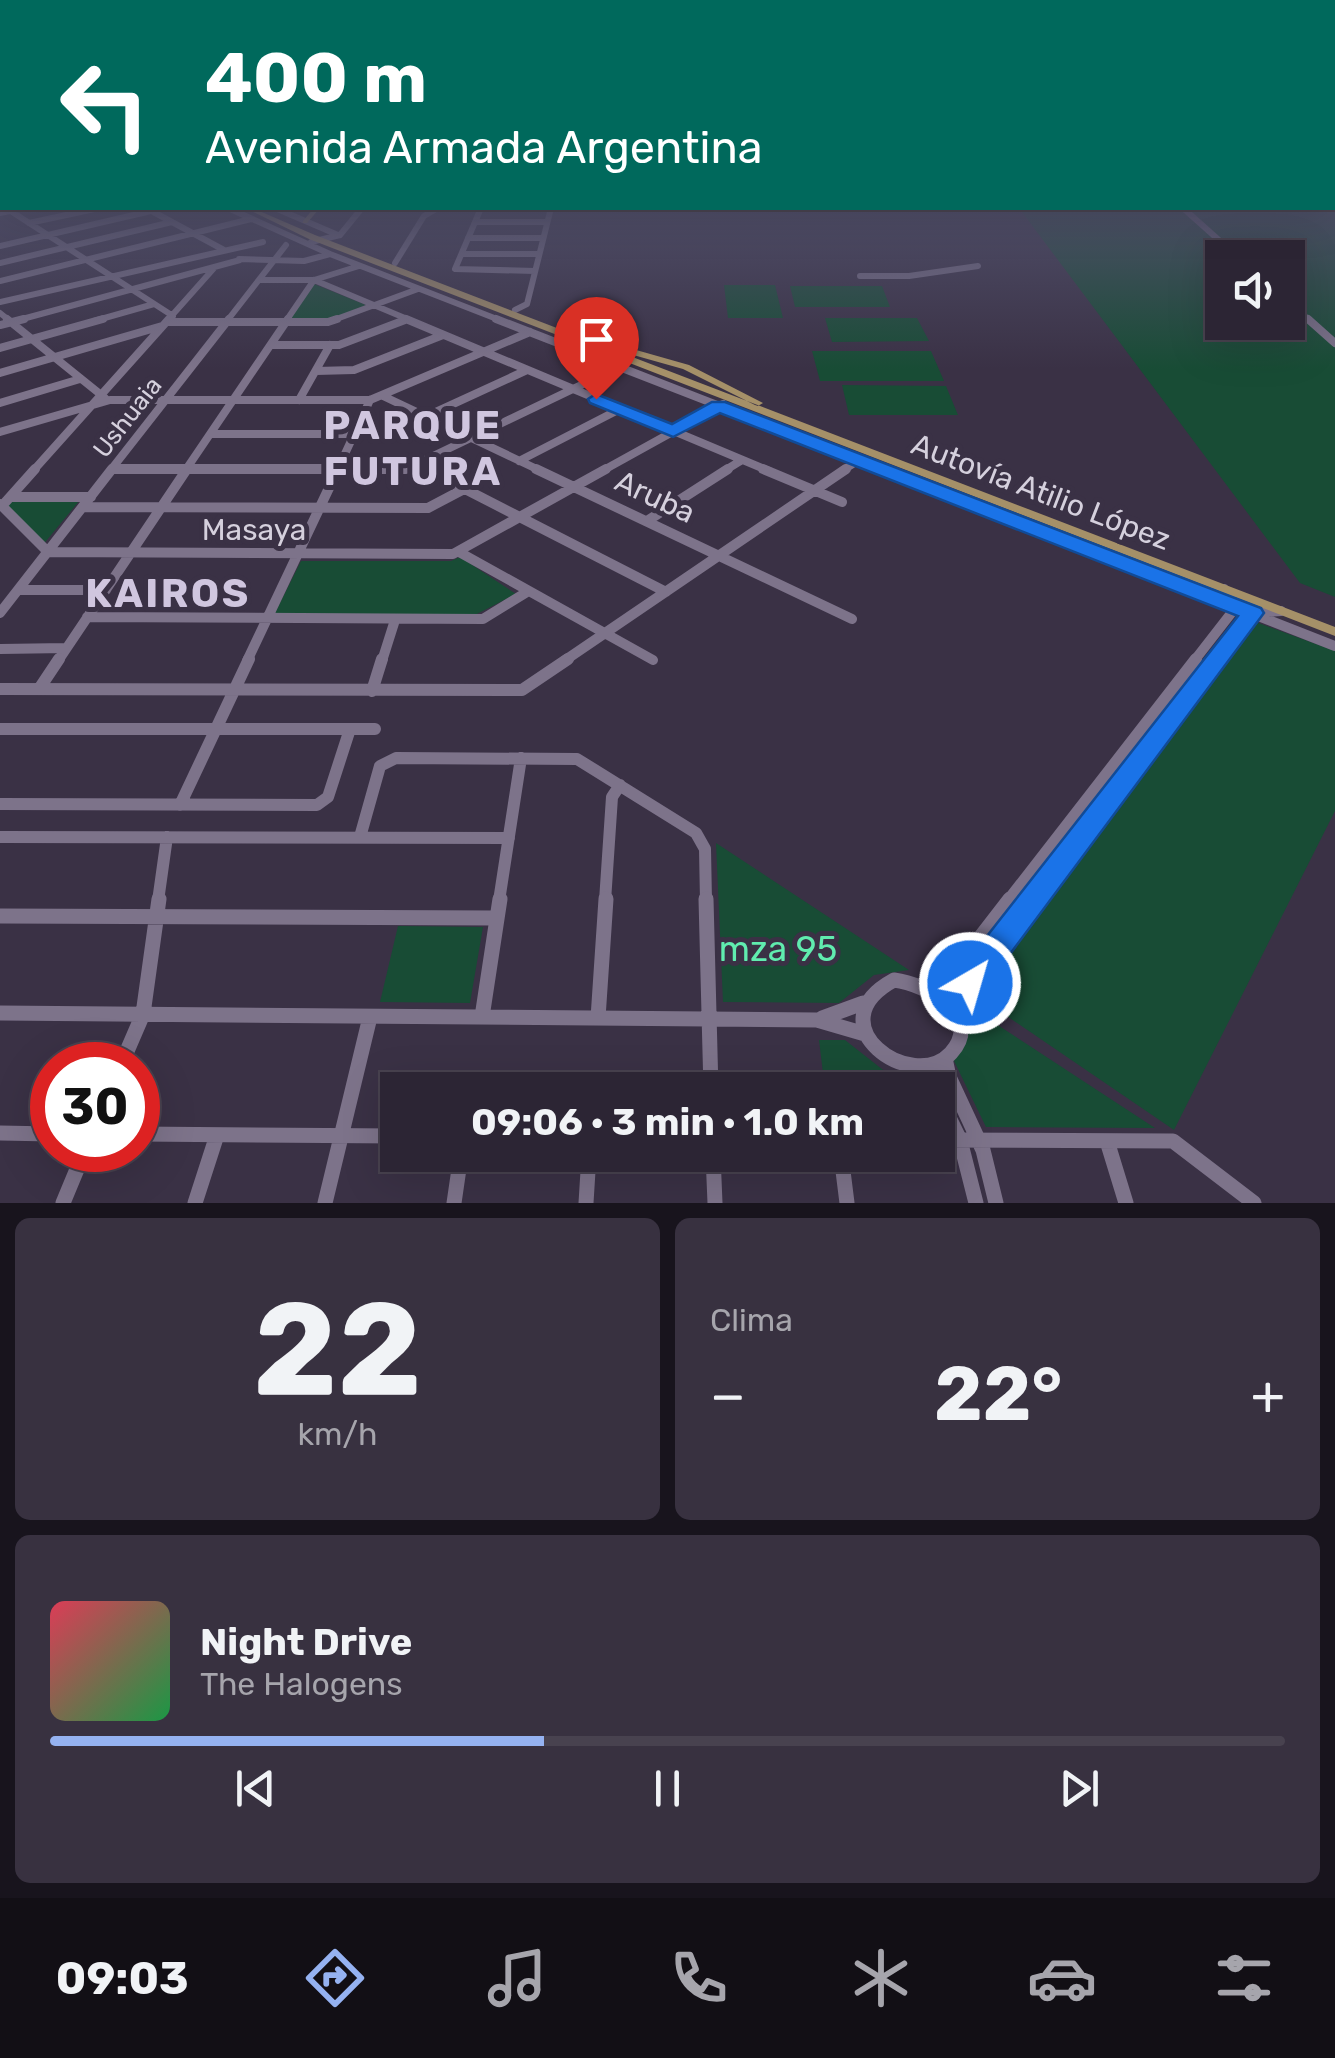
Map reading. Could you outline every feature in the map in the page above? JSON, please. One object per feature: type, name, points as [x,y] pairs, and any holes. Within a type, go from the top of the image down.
[{"type":"main road","name":"Autovía Atilio López","points":[[367,257],[625,364],[662,373],[724,403],[1335,632]]},
{"type":"main road","name":"Autovía Atilio López","points":[[380,257],[614,346],[678,364],[751,400],[1335,623]]},
{"type":"main road","points":[[662,373],[663,366],[678,364]]},
{"type":"main road","points":[[684,382],[696,383],[708,376]]},
{"type":"street","points":[[82,257],[154,304],[168,321]]},
{"type":"street","points":[[0,282],[98,257]]},
{"type":"street","points":[[0,300],[187,257]]},
{"type":"street","points":[[235,257],[240,260]]},
{"type":"street","name":"Ushuaia","points":[[0,613],[277,257]]},
{"type":"street","points":[[0,325],[240,260],[304,261],[318,257]]},
{"type":"street","points":[[338,257],[530,332],[625,364],[1335,646]]},
{"type":"street","points":[[395,264],[399,257]]},
{"type":"street","points":[[461,257],[457,270],[535,271]]},
{"type":"street","points":[[515,310],[527,304],[538,257]]},
{"type":"street","points":[[48,552],[1,505],[103,399],[216,266]]},
{"type":"street","points":[[260,280],[314,280],[360,266]]},
{"type":"street","points":[[860,276],[909,276],[978,266]]},
{"type":"street","points":[[314,280],[842,502]]},
{"type":"street","points":[[39,689],[314,280]]},
{"type":"street","points":[[0,373],[168,321],[324,322],[419,289]]},
{"type":"street","points":[[0,348],[154,304]]},
{"type":"street","points":[[0,312],[103,399]]},
{"type":"street","points":[[1305,316],[1335,343]]},
{"type":"street","points":[[270,345],[335,346],[406,319]]},
{"type":"street","points":[[0,432],[103,399],[370,400],[530,332]]},
{"type":"street","points":[[316,370],[354,370],[443,335]]},
{"type":"street","points":[[299,400],[335,346]]},
{"type":"street","points":[[113,468],[404,470],[625,364]]},
{"type":"street","points":[[427,416],[527,370]]},
{"type":"street","points":[[0,402],[80,378]]},
{"type":"street","name":"Aruba","points":[[382,396],[852,619]]},
{"type":"street","points":[[180,805],[370,400]]},
{"type":"street","points":[[458,552],[724,403]]},
{"type":"street","points":[[519,461],[620,409]]},
{"type":"street","points":[[211,434],[354,434]]},
{"type":"street","points":[[646,521],[742,460]]},
{"type":"street","points":[[0,689],[515,691],[526,688],[859,460]]},
{"type":"street","points":[[417,464],[666,592]]},
{"type":"street","points":[[83,507],[428,508],[464,489]]},
{"type":"street","points":[[10,497],[91,497]]},
{"type":"street","name":"Masaya","points":[[48,552],[440,556],[458,552]]},
{"type":"street","points":[[458,552],[653,660]]},
{"type":"street","points":[[1224,589],[1236,606]]},
{"type":"street","points":[[18,590],[106,590]]},
{"type":"street","points":[[87,617],[483,619],[528,592]]},
{"type":"street","points":[[924,984],[952,974],[1236,606]]},
{"type":"street","points":[[952,1006],[1252,613],[1281,611]]},
{"type":"street","points":[[372,691],[395,620]]},
{"type":"street","points":[[0,649],[66,648]]},
{"type":"street","points":[[0,729],[375,729]]},
{"type":"street","points":[[0,804],[322,803],[328,798],[350,729]]},
{"type":"street","points":[[360,838],[384,762],[396,758],[521,758],[583,760],[703,840],[710,1072]]},
{"type":"street","points":[[482,1017],[521,758]]},
{"type":"street","points":[[598,1018],[612,797],[620,785]]},
{"type":"street","points":[[0,836],[509,838]]},
{"type":"street","points":[[130,1042],[142,1014],[167,837]]},
{"type":"street","points":[[0,916],[497,918]]},
{"type":"street","points":[[817,1020],[863,1003],[881,984],[909,980],[924,984],[952,1006],[959,1029],[953,1050],[945,1058],[929,1066],[909,1066]]},
{"type":"street","points":[[863,1003],[866,1034]]},
{"type":"street","points":[[0,1013],[817,1020],[866,1034],[883,1054],[915,1072]]},
{"type":"street","points":[[325,1203],[370,1017]]},
{"type":"street","points":[[945,1058],[949,1077],[978,1140],[996,1203]]},
{"type":"street","points":[[955,1130],[976,1203]]},
{"type":"street","points":[[0,1134],[30,1134]]},
{"type":"street","points":[[160,1134],[380,1136]]},
{"type":"street","points":[[195,1203],[217,1135]]},
{"type":"street","points":[[955,1140],[1172,1142],[1254,1203]]},
{"type":"street","points":[[1107,1141],[1126,1203]]},
{"type":"street","points":[[63,1203],[76,1172]]},
{"type":"street","points":[[454,1203],[459,1172]]},
{"type":"street","points":[[586,1203],[588,1172]]},
{"type":"street","points":[[714,1172],[715,1203]]},
{"type":"street","points":[[843,1172],[847,1203]]},
{"type":"green space","points":[[1056,257],[1205,257],[1205,340],[1305,340],[1305,257],[1335,257],[1335,597],[1300,583]]},
{"type":"green space","points":[[314,284],[366,305],[330,320],[288,320]]},
{"type":"green space","points":[[724,285],[775,285],[783,318],[728,318]]},
{"type":"green space","points":[[790,286],[882,286],[890,307],[795,307]]},
{"type":"green space","points":[[825,318],[917,318],[929,341],[832,342]]},
{"type":"green space","points":[[812,351],[931,351],[944,381],[820,381]]},
{"type":"green space","points":[[842,385],[946,386],[958,415],[849,415]]},
{"type":"green space","points":[[80,500],[42,546],[7,505],[11,501]]},
{"type":"green space","points":[[460,557],[516,594],[473,616],[274,615],[301,561],[451,561]]},
{"type":"green space","points":[[1253,621],[1335,651],[1335,811],[1174,1130],[976,995]]},
{"type":"green space","name":"mza 95","points":[[716,843],[909,970],[874,975],[839,1003],[723,1002]]},
{"type":"green space","points":[[398,926],[483,927],[470,1003],[380,1002]]},
{"type":"green space","points":[[964,1003],[1155,1128],[986,1127],[954,1061],[967,1032],[960,1007]]},
{"type":"green space","points":[[819,1040],[845,1040],[886,1072],[823,1072]]},
{"type":"district","name":"PARQUE FUTURA","points":[[413,448]]},
{"type":"district","name":"KAIROS","points":[[168,593]]},
{"type":"route","points":[[596,399],[673,431],[718,406],[1252,613],[970,983]]}]
